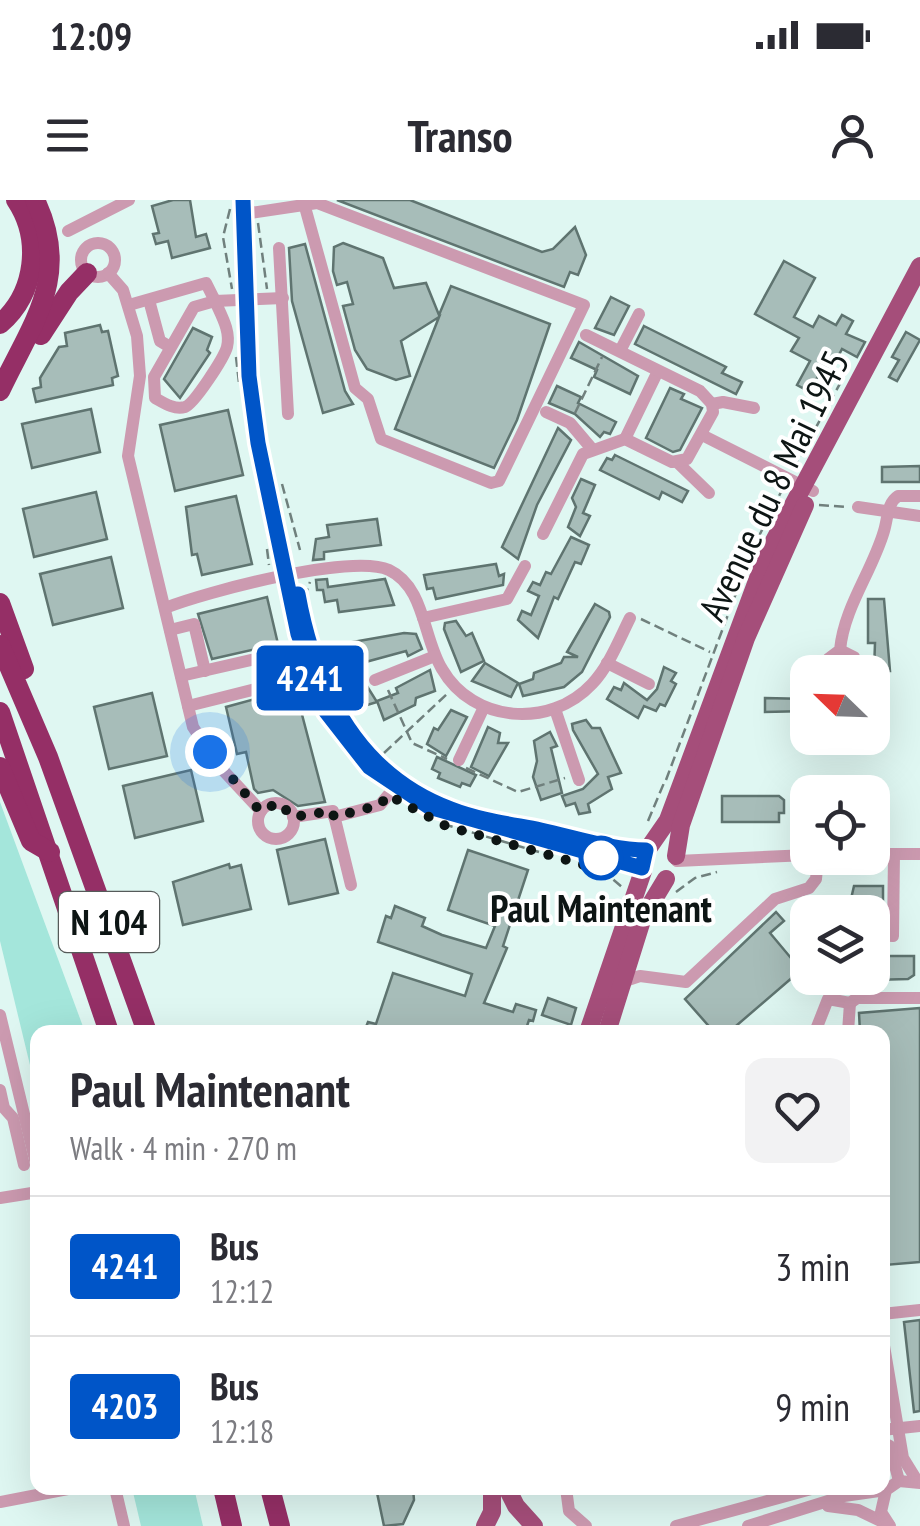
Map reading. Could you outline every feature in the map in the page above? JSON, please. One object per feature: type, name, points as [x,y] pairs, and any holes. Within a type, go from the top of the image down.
[{"type":"highway","points":[[0,324],[18,304],[31,270],[32,238],[16,200]]},
{"type":"highway","points":[[0,391],[39,313],[50,276],[51,240],[35,200]]},
{"type":"highway","points":[[0,411],[58,306],[98,273]]},
{"type":"highway","points":[[0,602],[70,793],[68,813]]},
{"type":"highway","name":"N 104","points":[[0,645],[68,813],[144,1025]]},
{"type":"highway","name":"N 104","points":[[0,712],[107,1025]]},
{"type":"highway","points":[[0,767],[31,841],[50,852]]},
{"type":"highway","points":[[225,1495],[232,1526]]},
{"type":"highway","points":[[260,1495],[268,1526]]},
{"type":"highway","points":[[272,1495],[280,1526]]},
{"type":"main road","name":"Avenue du 8 Mai 1945","points":[[609,1025],[643,917],[676,858],[681,824],[746,638],[807,488],[920,266]]},
{"type":"main road","name":"Avenue du 8 Mai 1945","points":[[591,1025],[638,897],[646,853],[668,820],[750,591],[920,289]]},
{"type":"main road","points":[[666,879],[656,880],[646,853],[665,846],[676,858]]},
{"type":"main road","points":[[485,1526],[492,1512],[492,1495]]},
{"type":"main road","points":[[510,1495],[534,1526]]},
{"type":"street","points":[[68,231],[130,200]]},
{"type":"street","points":[[305,206],[355,388],[368,399],[381,439],[491,483],[500,482],[584,305],[317,202],[248,209],[246,297],[253,408],[304,657],[326,712],[346,743],[394,788],[447,815],[646,853]]},
{"type":"street","points":[[81,224],[92,243]]},
{"type":"street","points":[[92,243],[80,260],[128,305],[140,353],[128,456],[193,727],[218,766],[260,811]]},
{"type":"street","points":[[92,243],[104,243],[113,251],[114,263],[98,273]]},
{"type":"street","points":[[279,248],[288,414]]},
{"type":"street","points":[[128,305],[206,283],[215,301],[225,319],[227,347],[195,400],[185,407],[170,407],[153,392],[154,378],[194,307],[215,301],[246,297],[282,298]]},
{"type":"street","points":[[150,300],[160,342],[170,348]]},
{"type":"street","points":[[614,348],[639,314]]},
{"type":"street","points":[[586,335],[700,391],[712,404]]},
{"type":"street","points":[[625,439],[658,372]]},
{"type":"street","points":[[712,404],[723,402],[754,408]]},
{"type":"street","points":[[677,462],[690,456],[712,404]]},
{"type":"street","points":[[546,412],[570,423],[592,449]]},
{"type":"street","points":[[702,435],[807,488]]},
{"type":"street","points":[[542,534],[575,464],[592,449],[625,439],[677,462],[709,493]]},
{"type":"street","points":[[833,655],[840,650],[848,616],[893,498],[920,496]]},
{"type":"street","points":[[858,508],[920,516]]},
{"type":"street","points":[[165,608],[289,576],[351,565],[378,566],[405,582],[423,618],[435,656],[454,686],[484,707],[524,716],[554,710],[586,691],[608,663],[630,618]]},
{"type":"street","points":[[423,618],[502,601],[510,596],[525,566]]},
{"type":"street","points":[[289,576],[324,691],[353,736],[375,761],[415,793],[450,809],[646,853]]},
{"type":"street","points":[[170,630],[194,624],[205,671]]},
{"type":"street","points":[[840,650],[850,655]]},
{"type":"street","points":[[181,676],[278,654]]},
{"type":"street","points":[[375,680],[435,656]]},
{"type":"street","points":[[608,663],[649,684]]},
{"type":"street","points":[[188,706],[288,682]]},
{"type":"street","points":[[460,760],[484,707]]},
{"type":"street","points":[[554,710],[579,780]]},
{"type":"street","points":[[334,817],[380,805],[394,788]]},
{"type":"street","points":[[260,811],[279,803],[293,817]]},
{"type":"street","points":[[260,811],[258,826],[272,838],[291,830],[293,817]]},
{"type":"street","points":[[293,817],[332,811],[351,885]]},
{"type":"street","points":[[890,857],[920,854]]},
{"type":"street","points":[[676,858],[790,859]]},
{"type":"street","points":[[890,936],[893,858]]},
{"type":"street","points":[[625,981],[640,976],[686,982],[775,899],[809,888],[811,875]]},
{"type":"street","points":[[818,1025],[828,998],[850,1003],[857,998],[920,998]]},
{"type":"street","points":[[848,1025],[850,1003]]},
{"type":"street","points":[[0,1015],[30,1163]]},
{"type":"street","points":[[16,1083],[0,1088],[4,1108],[13,1118],[30,1166]]},
{"type":"street","points":[[0,1198],[30,1193]]},
{"type":"street","points":[[890,1313],[920,1310]]},
{"type":"street","points":[[890,1430],[920,1426]]},
{"type":"street","points":[[890,1432],[919,1483]]},
{"type":"street","points":[[890,1446],[899,1481]]},
{"type":"street","points":[[890,1487],[899,1481],[919,1483]]},
{"type":"street","points":[[0,1502],[36,1495]]},
{"type":"street","points":[[117,1495],[124,1526]]},
{"type":"street","points":[[567,1495],[569,1511],[586,1526]]},
{"type":"street","points":[[676,1526],[789,1495]]},
{"type":"street","points":[[748,1526],[851,1495]]},
{"type":"street","points":[[885,1495],[881,1512],[890,1525]]},
{"type":"street","points":[[820,1506],[858,1510],[890,1525]]},
{"type":"street","points":[[708,1526],[738,1509]]},
{"type":"path","points":[[248,209],[267,297]]},
{"type":"path","points":[[570,423],[614,348]]},
{"type":"path","points":[[278,470],[300,550]]},
{"type":"path","points":[[807,488],[817,505],[858,508]]},
{"type":"path","points":[[268,560],[272,580]]},
{"type":"path","points":[[630,618],[637,617],[712,652]]},
{"type":"path","points":[[375,761],[454,686]]},
{"type":"path","points":[[646,853],[666,780],[692,752]]},
{"type":"path","points":[[428,818],[569,861]]},
{"type":"path","points":[[602,870],[626,892],[638,897]]},
{"type":"path","points":[[670,900],[694,878],[730,870]]},
{"type":"green space","points":[[0,802],[82,1025],[30,1025],[30,1065],[0,941]]},
{"type":"green space","points":[[134,1495],[196,1495],[203,1526],[141,1526]]},
{"type":"building","points":[[190,200],[196,237],[206,234],[210,248],[172,258],[168,241],[156,244],[153,234],[159,233],[152,206]]},
{"type":"building","points":[[337,200],[410,200],[542,252],[553,249],[575,227],[586,255],[578,275],[570,272],[564,287]]},
{"type":"building","points":[[343,243],[383,258],[394,288],[426,283],[439,315],[451,286],[550,324],[517,420],[494,468],[395,429],[439,317],[401,341],[410,376],[396,380],[367,369],[355,350],[343,306],[353,304],[347,282],[337,285],[333,271],[334,247]]},
{"type":"building","points":[[305,244],[345,391],[353,404],[323,413],[292,301],[289,248]]},
{"type":"building","points":[[784,261],[815,278],[794,317],[813,327],[819,316],[836,325],[842,315],[853,321],[846,334],[865,342],[857,357],[842,349],[830,372],[822,368],[810,392],[797,385],[810,361],[791,351],[799,338],[755,314]]},
{"type":"building","points":[[611,297],[629,306],[614,335],[595,328]]},
{"type":"building","points":[[100,325],[102,332],[108,331],[118,376],[112,378],[113,385],[36,402],[33,389],[41,387],[40,378],[59,347],[67,346],[65,333]]},
{"type":"building","points":[[644,326],[726,367],[722,373],[742,382],[736,394],[635,344]]},
{"type":"building","points":[[193,328],[212,337],[207,350],[210,353],[180,398],[164,379]]},
{"type":"building","points":[[906,332],[920,340],[897,381],[889,377],[899,360],[892,357]]},
{"type":"building","points":[[579,342],[638,376],[630,394],[594,377],[597,370],[571,358]]},
{"type":"building","points":[[557,386],[581,397],[578,403],[616,422],[610,434],[604,432],[600,437],[575,414],[549,403]]},
{"type":"building","points":[[670,388],[684,394],[681,399],[702,408],[680,450],[673,452],[646,438]]},
{"type":"building","points":[[91,409],[100,452],[32,468],[22,424]]},
{"type":"building","points":[[228,410],[243,475],[175,491],[160,425]]},
{"type":"building","points":[[558,428],[571,440],[537,505],[518,559],[502,547]]},
{"type":"building","points":[[615,455],[688,491],[682,502],[662,492],[659,499],[600,470],[607,458],[612,460]]},
{"type":"building","points":[[920,466],[920,482],[882,482],[882,467]]},
{"type":"building","points":[[581,479],[595,485],[583,513],[590,516],[580,536],[568,527],[576,507],[572,498]]},
{"type":"building","points":[[96,492],[107,539],[34,557],[23,509]]},
{"type":"building","points":[[236,496],[252,564],[202,575],[197,554],[192,555],[186,507]]},
{"type":"building","points":[[377,519],[381,545],[324,552],[324,559],[313,560],[316,539],[329,537],[327,525]]},
{"type":"building","points":[[571,537],[589,545],[581,564],[575,562],[558,599],[554,597],[538,638],[518,620],[522,611],[531,615],[539,596],[528,591],[533,582],[540,585],[546,572],[551,574]]},
{"type":"building","points":[[111,557],[123,608],[53,625],[40,574]]},
{"type":"building","points":[[496,564],[499,576],[504,574],[503,585],[436,599],[433,588],[427,589],[424,575]]},
{"type":"building","points":[[327,579],[328,587],[385,579],[394,605],[339,612],[337,600],[325,602],[323,590],[317,590],[316,580]]},
{"type":"building","points":[[267,597],[278,644],[212,659],[198,614]]},
{"type":"building","points":[[868,599],[884,599],[889,655],[875,655],[875,643],[868,643]]},
{"type":"building","points":[[595,604],[609,612],[610,617],[582,672],[564,687],[523,696],[519,684],[533,679],[534,673],[561,663],[564,657],[578,657],[567,652]]},
{"type":"building","points":[[456,621],[466,636],[472,633],[484,661],[461,672],[444,629],[445,623]]},
{"type":"building","points":[[416,634],[422,649],[408,656],[406,651],[362,663],[365,683],[377,702],[364,706],[361,697],[356,699],[347,676],[352,675],[348,665],[361,660],[353,642]]},
{"type":"building","points":[[485,663],[518,683],[511,697],[472,681]]},
{"type":"building","points":[[664,667],[676,673],[671,681],[676,684],[665,706],[660,704],[656,711],[644,706],[638,718],[607,699],[614,687],[621,690],[624,683],[647,700],[657,689]]},
{"type":"building","points":[[430,670],[435,691],[416,698],[415,705],[384,720],[377,701],[398,693],[396,688]]},
{"type":"building","points":[[295,688],[325,802],[298,806],[273,790],[258,793],[254,789],[246,752],[237,754],[226,707]]},
{"type":"building","points":[[152,693],[167,756],[109,769],[94,707]]},
{"type":"building","points":[[765,698],[790,699],[790,711],[765,712]]},
{"type":"building","points":[[451,710],[467,717],[446,756],[427,744],[434,728],[438,730]]},
{"type":"building","points":[[586,720],[592,728],[600,728],[621,773],[608,777],[612,789],[588,804],[590,812],[579,814],[575,803],[566,806],[562,796],[583,789],[598,774],[573,730],[572,724]]},
{"type":"building","points":[[488,727],[500,733],[498,743],[508,743],[489,776],[471,767]]},
{"type":"building","points":[[550,732],[557,746],[551,748],[562,793],[541,800],[533,777],[537,761],[534,741]]},
{"type":"building","points":[[437,757],[476,775],[470,786],[462,783],[460,787],[438,778],[440,773],[432,769]]},
{"type":"building","points":[[191,770],[203,821],[135,838],[123,786]]},
{"type":"building","points":[[722,796],[779,796],[784,800],[784,813],[779,813],[779,822],[722,822]]},
{"type":"building","points":[[325,839],[338,893],[289,904],[277,850]]},
{"type":"building","points":[[468,850],[528,870],[503,946],[507,948],[484,1003],[513,1012],[516,1004],[536,1010],[533,1021],[529,1020],[527,1025],[367,1025],[376,1024],[393,973],[465,996],[472,974],[378,942],[386,916],[391,918],[395,906],[425,918],[422,926],[486,948],[495,926],[448,910]]},
{"type":"building","points":[[229,864],[230,868],[241,865],[251,909],[183,925],[173,882]]},
{"type":"building","points":[[854,886],[883,886],[883,895],[852,895]]},
{"type":"building","points":[[776,912],[784,921],[770,933],[790,957],[790,979],[737,1025],[708,1025],[685,999]]},
{"type":"building","points":[[890,956],[914,956],[914,975],[890,980]]},
{"type":"building","points":[[548,998],[576,1008],[571,1025],[542,1015]]},
{"type":"building","points":[[920,1008],[920,1262],[890,1265],[890,1025],[860,1025],[859,1013]]},
{"type":"building","points":[[920,1320],[920,1411],[914,1412],[904,1322]]},
{"type":"building","points":[[377,1495],[414,1495],[403,1524],[384,1526]]},
{"type":"bus line","name":"4241","points":[[243,200],[249,376],[258,443],[289,576],[298,634],[310,678],[326,712],[346,743],[369,767],[394,788],[429,807],[642,868],[646,850],[469,815],[433,802],[399,782],[375,761],[333,708],[318,674],[298,594]]},
{"type":"place","name":"Paul Maintenant","points":[[601,858]]},
{"type":"route","points":[[210,752],[260,811],[279,803],[293,817],[332,811],[334,817],[380,805],[388,795],[446,826],[602,870],[601,858]]}]
